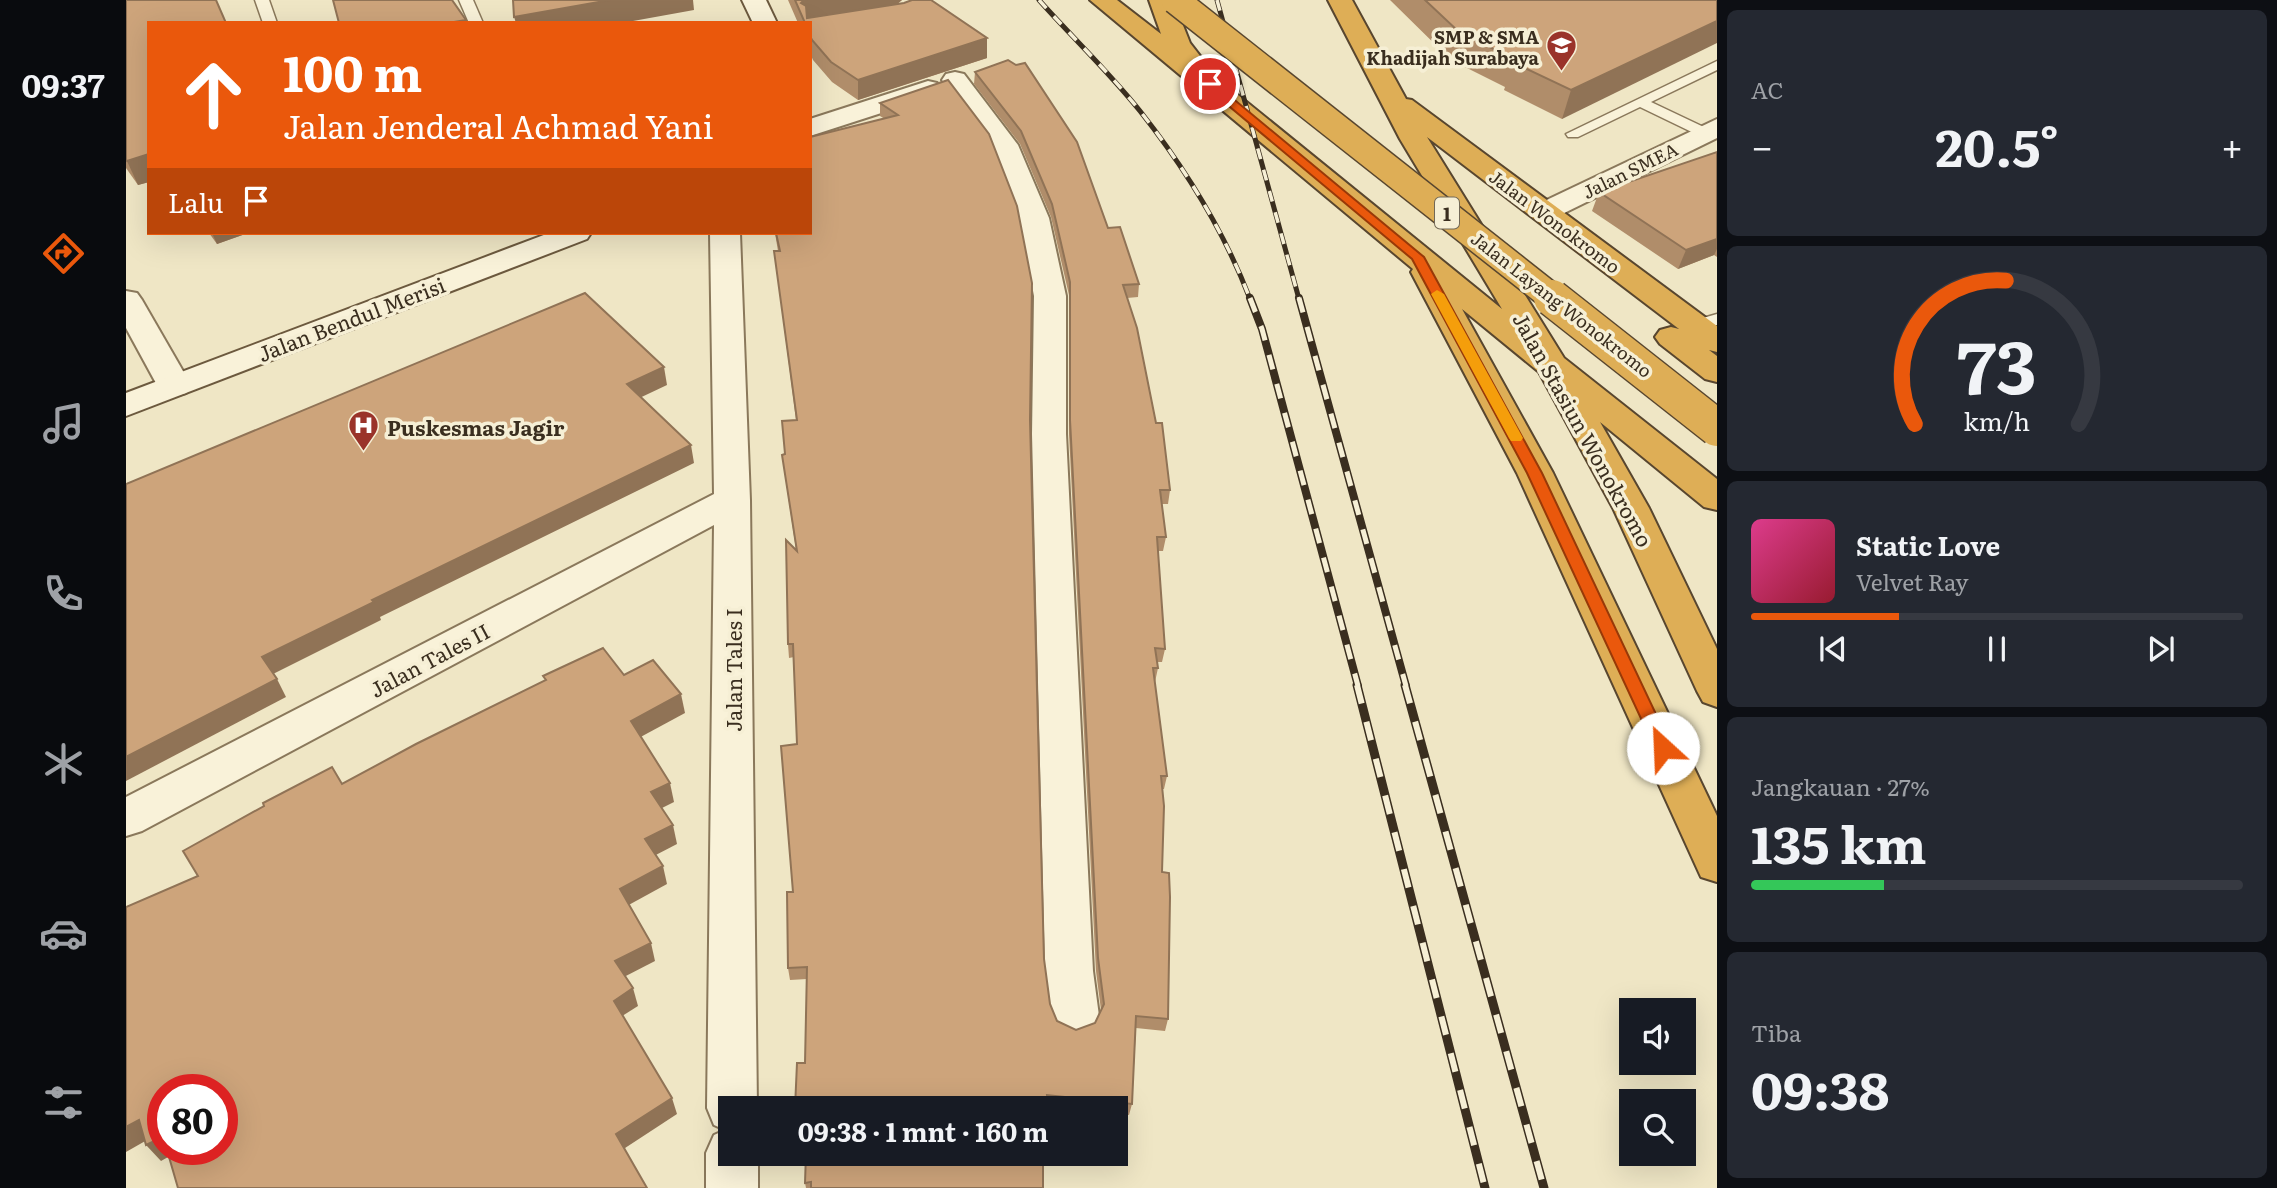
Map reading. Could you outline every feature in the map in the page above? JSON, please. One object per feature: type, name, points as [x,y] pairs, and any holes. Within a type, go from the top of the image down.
[{"type":"highway","points":[[1102,0],[1210,84],[1418,257],[1717,498]]},
{"type":"highway","points":[[1161,0],[1178,45],[1210,84]]},
{"type":"highway","name":"Jalan Layang Wonokromo","points":[[1175,0],[1717,428]]},
{"type":"highway","name":"1","points":[[1340,0],[1414,139]]},
{"type":"highway","name":"Jalan Wonokromo","points":[[1393,99],[1544,212],[1710,329]]},
{"type":"highway","name":"Jalan Wonokromo","points":[[1414,139],[1717,372]]},
{"type":"highway","name":"Jalan Stasiun Wonokromo","points":[[1414,139],[1552,363],[1631,508],[1717,691]]},
{"type":"highway","points":[[1418,257],[1535,473],[1717,863]]},
{"type":"street","points":[[754,0],[764,21]]},
{"type":"street","points":[[812,127],[967,76],[1004,145],[1034,218],[1050,296],[1049,434],[1069,971],[1075,1016]]},
{"type":"street","name":"Jalan SMEA","points":[[1544,212],[1713,132]]},
{"type":"street","name":"Jalan Bendul Merisi","points":[[126,404],[571,235]]},
{"type":"street","name":"Jalan Tales I","points":[[725,235],[732,500],[732,1096]]},
{"type":"street","points":[[126,300],[174,385]]},
{"type":"street","name":"Jalan Tales II","points":[[126,818],[732,500]]},
{"type":"street","points":[[732,1166],[732,1188]]},
{"type":"lane","points":[[262,0],[269,21]]},
{"type":"lane","points":[[466,0],[475,21]]},
{"type":"lane","points":[[1573,134],[1717,65]]},
{"type":"lane","points":[[1640,102],[1713,132]]},
{"type":"building","points":[[126,0],[216,0],[225,21],[147,21],[147,155],[126,160]]},
{"type":"building","points":[[333,0],[452,0],[466,20],[460,21],[338,21]]},
{"type":"building","points":[[513,0],[610,0],[514,17]]},
{"type":"building","points":[[795,0],[807,0],[801,3],[806,6],[807,18],[912,0],[931,0],[987,38],[858,80],[831,62],[812,40],[812,21],[804,21]]},
{"type":"building","points":[[1425,0],[1717,0],[1717,21],[1571,90],[1512,62],[1516,60],[1459,32]]},
{"type":"building","points":[[1008,60],[1016,65],[1025,63],[1077,142],[1108,228],[1120,227],[1139,284],[1123,285],[1137,328],[1156,423],[1162,423],[1170,490],[1160,490],[1166,537],[1157,537],[1165,649],[1155,648],[1158,668],[1153,668],[1167,776],[1161,776],[1164,806],[1162,872],[1169,873],[1170,897],[1168,1019],[1136,1016],[1132,1104],[1128,1104],[1128,1096],[796,1096],[797,1063],[805,1063],[807,967],[788,968],[787,892],[793,892],[781,746],[797,744],[793,644],[788,644],[786,540],[797,551],[782,455],[785,454],[782,421],[797,420],[774,251],[780,251],[776,235],[812,235],[812,136],[898,115],[880,103],[948,80],[989,134],[1017,206],[1032,283],[1030,420],[1044,959],[1050,1004],[1057,1021],[1076,1030],[1095,1023],[1104,1004],[1098,958],[1070,420],[1070,282],[1052,204],[1021,131],[975,72]]},
{"type":"building","points":[[1717,152],[1717,239],[1686,250],[1599,192]]},
{"type":"building","points":[[585,293],[664,367],[627,384],[691,445],[372,600],[374,602],[262,657],[277,679],[126,757],[126,484]]},
{"type":"building","points":[[603,648],[624,675],[653,660],[681,694],[631,721],[670,783],[651,792],[673,825],[645,839],[663,866],[620,889],[651,943],[615,961],[633,988],[614,1001],[672,1098],[616,1134],[647,1188],[178,1188],[171,1165],[238,1165],[238,1074],[147,1074],[147,1145],[139,1120],[126,1127],[126,907],[198,876],[183,851],[264,806],[263,803],[332,767],[342,784],[546,680],[543,676]]},
{"type":"building","points":[[806,1166],[1043,1166],[1043,1188],[811,1188],[811,1182],[805,1183]]},
{"type":"railway","points":[[1039,0],[1103,68],[1173,155],[1216,225],[1250,299]]},
{"type":"railway","points":[[1217,0],[1299,299]]},
{"type":"railway","points":[[1250,298],[1262,329],[1358,686]]},
{"type":"railway","points":[[1299,298],[1406,686]]},
{"type":"railway","points":[[1357,685],[1485,1188]]},
{"type":"railway","points":[[1405,685],[1544,1188]]},
{"type":"slow traffic","points":[[1437,294],[1516,438]]},
{"type":"place","name":"SMP & SMA Khadijah Surabaya","points":[[1562,73]]},
{"type":"place","name":"Puskesmas Jagir","points":[[364,453]]},
{"type":"route","points":[[1210,84],[1251,121],[1418,257],[1535,473],[1663,748]]}]
